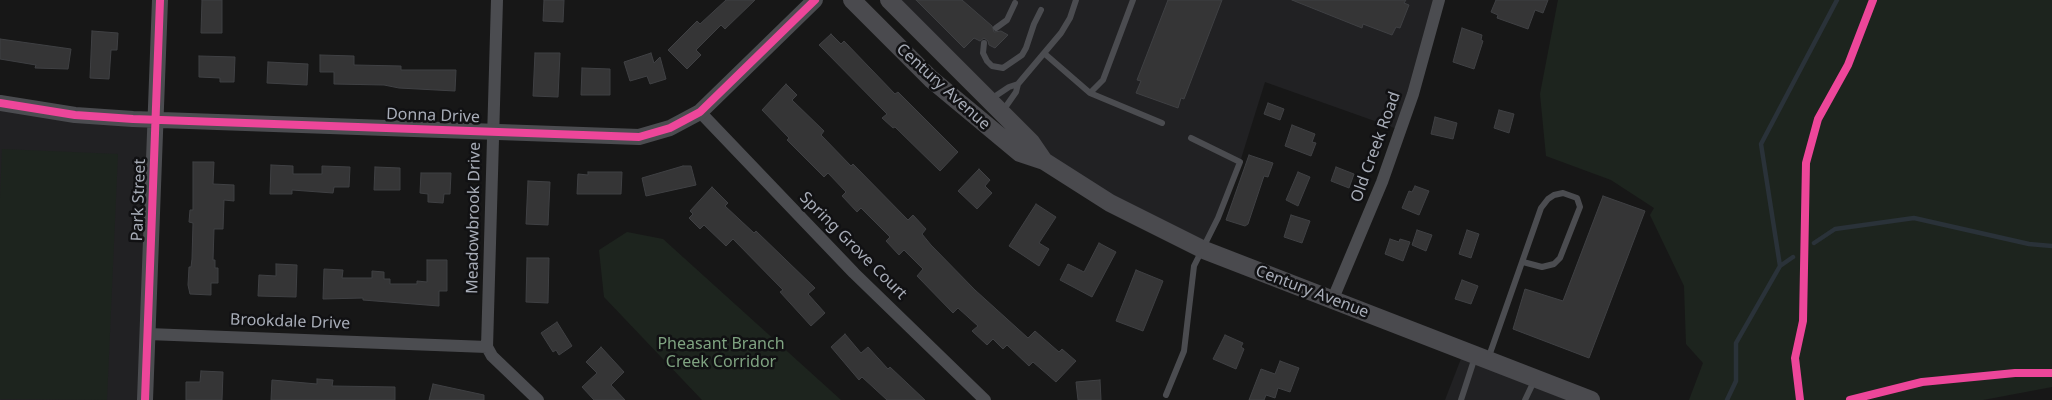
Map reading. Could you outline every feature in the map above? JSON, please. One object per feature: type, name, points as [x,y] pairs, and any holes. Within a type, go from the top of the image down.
[{"type":"main road","name":"Century Avenue","points":[[852,0],[930,79],[1020,153],[1044,161],[1110,203],[1204,250],[1591,400]]},
{"type":"main road","name":"Century Avenue","points":[[889,0],[1031,142],[1044,161]]},
{"type":"street","name":"Park Street","points":[[145,400],[160,0]]},
{"type":"street","name":"Meadowbrook Drive","points":[[487,347],[497,0]]},
{"type":"street","name":"Donna Drive","points":[[0,103],[75,115],[155,120],[640,137],[670,128],[700,112],[815,0]]},
{"type":"street","name":"Old Creek Road","points":[[1332,301],[1382,182],[1413,94],[1439,0]]},
{"type":"street","name":"Spring Grove Court","points":[[700,112],[854,273],[985,400]]},
{"type":"street","name":"Brookdale Drive","points":[[148,334],[487,347]]},
{"type":"street","points":[[487,347],[492,356],[538,400]]},
{"type":"lane","points":[[1000,113],[1008,105],[1018,84],[1045,54],[1070,18],[1076,0]]},
{"type":"lane","points":[[1090,93],[1103,80],[1133,0]]},
{"type":"lane","points":[[996,28],[1007,20],[1015,3]]},
{"type":"lane","points":[[984,43],[983,53],[987,61],[992,66],[1003,68],[1022,55],[1041,10]]},
{"type":"lane","points":[[1045,54],[1090,93],[1162,123]]},
{"type":"lane","points":[[988,101],[1009,87],[1018,84]]},
{"type":"lane","points":[[1166,395],[1184,351],[1194,266],[1204,250],[1240,162],[1191,138]]},
{"type":"lane","points":[[1461,400],[1523,262],[1542,208],[1548,198],[1563,193],[1577,198],[1580,207],[1560,258],[1554,264],[1542,267],[1523,262]]},
{"type":"lane","points":[[1525,400],[1535,379]]},
{"type":"shaded area","points":[[889,0],[1439,0],[1400,130],[1265,82],[1240,162],[1204,250],[1084,188]]},
{"type":"shaded area","points":[[0,103],[155,120],[145,400],[0,400]]},
{"type":"shaded area","points":[[1464,351],[1584,400],[1445,400]]},
{"type":"green space","points":[[1558,0],[2052,0],[2052,387],[1983,400],[1689,400],[1703,363],[1686,344],[1684,286],[1650,215],[1654,208],[1611,180],[1546,156],[1540,94]]},
{"type":"green space","points":[[2,149],[118,154],[107,400],[0,399],[0,198]]},
{"type":"green space","name":"Pheasant Branch Creek Corridor","points":[[627,232],[663,239],[841,400],[702,400],[604,297],[599,250]]},
{"type":"building","points":[[202,0],[222,0],[222,33],[201,33]]},
{"type":"building","points":[[544,0],[564,0],[563,22],[543,21]]},
{"type":"building","points":[[726,0],[755,0],[725,29],[721,25],[696,50],[701,55],[687,69],[668,50],[697,21],[700,24]]},
{"type":"building","points":[[916,0],[962,0],[992,26],[994,32],[1001,31],[1008,35],[995,48],[989,45],[988,41],[984,38],[980,41],[974,38],[964,48]]},
{"type":"building","points":[[1168,0],[1222,0],[1184,99],[1181,98],[1178,108],[1136,93],[1141,81],[1137,80]]},
{"type":"building","points":[[1292,0],[1406,0],[1404,3],[1409,5],[1400,28],[1396,27],[1392,35],[1363,24],[1362,28]]},
{"type":"building","points":[[1496,0],[1548,0],[1543,13],[1535,10],[1528,29],[1497,18],[1498,15],[1491,12]]},
{"type":"building","points":[[1462,28],[1482,35],[1481,40],[1483,41],[1474,69],[1453,62]]},
{"type":"building","points":[[92,31],[118,33],[117,50],[111,50],[109,79],[90,78]]},
{"type":"building","points":[[831,34],[841,44],[844,41],[895,94],[898,92],[958,152],[940,171],[895,127],[893,128],[882,118],[887,114],[819,45]]},
{"type":"building","points":[[0,39],[71,49],[68,69],[35,68],[36,65],[0,59]]},
{"type":"building","points":[[535,53],[560,53],[558,97],[533,96]]},
{"type":"building","points":[[651,53],[654,63],[660,57],[666,79],[650,84],[647,76],[630,81],[624,62]]},
{"type":"building","points":[[320,55],[354,56],[354,65],[401,66],[401,70],[456,70],[455,91],[399,88],[384,85],[334,84],[334,72],[320,72]]},
{"type":"building","points":[[199,56],[235,57],[234,82],[220,82],[220,78],[199,77]]},
{"type":"building","points":[[268,62],[308,64],[307,85],[267,83]]},
{"type":"building","points":[[582,68],[610,69],[610,95],[581,95]]},
{"type":"building","points":[[786,84],[797,95],[792,100],[824,131],[821,135],[851,166],[853,164],[908,220],[913,215],[926,229],[922,234],[931,245],[975,290],[1028,338],[1035,331],[1059,352],[1062,349],[1076,361],[1056,382],[1033,362],[1029,366],[1007,345],[1003,349],[993,339],[987,345],[972,331],[978,326],[958,308],[953,313],[917,276],[923,269],[904,250],[899,255],[886,241],[890,237],[861,208],[857,212],[842,196],[846,192],[828,173],[824,177],[787,140],[789,138],[762,110]]},
{"type":"building","points":[[1268,103],[1284,109],[1280,120],[1264,114]]},
{"type":"building","points":[[1499,110],[1514,114],[1509,133],[1494,128]]},
{"type":"building","points":[[1435,117],[1457,123],[1453,139],[1431,134]]},
{"type":"building","points":[[1292,125],[1315,134],[1312,142],[1316,143],[1311,156],[1285,146]]},
{"type":"building","points":[[1249,155],[1273,163],[1268,177],[1264,176],[1248,224],[1245,226],[1226,220]]},
{"type":"building","points":[[193,162],[214,162],[213,184],[234,185],[234,201],[224,200],[223,229],[214,229],[213,260],[215,260],[215,268],[218,268],[218,283],[211,283],[211,295],[190,294],[188,285],[189,267],[191,267],[192,259],[193,223],[189,222],[190,210],[193,210]]},
{"type":"building","points":[[271,165],[293,166],[293,174],[322,174],[322,166],[350,167],[349,187],[334,187],[333,193],[292,190],[292,194],[270,194]]},
{"type":"building","points":[[683,166],[691,166],[696,185],[646,196],[642,178]]},
{"type":"building","points":[[375,167],[400,168],[400,190],[374,190]]},
{"type":"building","points":[[1336,167],[1354,174],[1349,188],[1331,181]]},
{"type":"building","points":[[979,169],[990,180],[985,186],[992,193],[977,209],[958,191]]},
{"type":"building","points":[[588,172],[622,172],[621,194],[577,194],[578,174],[588,175]]},
{"type":"building","points":[[1298,172],[1310,177],[1298,206],[1286,200]]},
{"type":"building","points":[[421,173],[451,173],[450,194],[444,194],[443,203],[428,202],[428,194],[420,193]]},
{"type":"building","points":[[528,181],[550,182],[548,225],[526,224]]},
{"type":"building","points":[[1415,186],[1429,191],[1419,215],[1402,208],[1409,191],[1412,192]]},
{"type":"building","points":[[712,187],[728,203],[725,206],[754,233],[756,231],[815,288],[808,294],[825,313],[811,326],[780,292],[783,290],[733,239],[726,246],[704,225],[700,229],[689,218],[693,214],[690,211]]},
{"type":"building","points":[[1603,196],[1645,211],[1589,358],[1513,329],[1525,289],[1563,301]]},
{"type":"building","points":[[1036,204],[1056,217],[1039,243],[1049,249],[1039,266],[1009,246]]},
{"type":"building","points":[[1291,215],[1310,221],[1302,243],[1284,237]]},
{"type":"building","points":[[1417,230],[1432,235],[1426,251],[1412,245]]},
{"type":"building","points":[[1467,230],[1479,234],[1471,258],[1459,254]]},
{"type":"building","points":[[1390,239],[1399,242],[1400,239],[1410,242],[1403,261],[1385,254]]},
{"type":"building","points":[[1099,243],[1116,252],[1092,297],[1060,280],[1068,264],[1084,272]]},
{"type":"building","points":[[527,258],[549,258],[548,303],[526,302]]},
{"type":"building","points":[[427,260],[447,260],[447,291],[439,291],[439,306],[363,300],[363,298],[323,299],[324,269],[343,270],[342,278],[372,278],[372,271],[384,272],[384,279],[390,279],[390,284],[417,284],[417,281],[427,282]]},
{"type":"building","points":[[276,264],[297,265],[296,297],[258,296],[259,275],[276,276]]},
{"type":"building","points":[[1136,270],[1163,281],[1143,331],[1116,321]]},
{"type":"building","points":[[1462,280],[1478,286],[1471,304],[1455,299]]},
{"type":"building","points":[[557,322],[572,346],[559,355],[556,350],[553,352],[541,333]]},
{"type":"building","points":[[845,334],[861,353],[868,347],[888,369],[890,367],[925,400],[887,400],[862,377],[859,380],[831,347]]},
{"type":"building","points":[[1225,335],[1243,343],[1241,347],[1244,349],[1236,369],[1213,359]]},
{"type":"building","points":[[601,347],[624,372],[611,385],[625,400],[594,400],[582,387],[597,373],[586,362]]},
{"type":"building","points":[[1280,361],[1299,368],[1290,392],[1278,388],[1275,398],[1266,395],[1264,400],[1249,400],[1261,369],[1275,374]]},
{"type":"building","points":[[201,371],[223,372],[222,400],[186,400],[186,382],[200,382]]},
{"type":"building","points":[[317,379],[333,380],[332,386],[395,387],[395,400],[271,400],[272,380],[317,384]]},
{"type":"building","points":[[1100,380],[1101,400],[1078,400],[1076,382]]},
{"type":"building","points":[[433,384],[484,395],[484,400],[429,400]]},
{"type":"waterway","points":[[1727,400],[1736,381],[1736,343],[1780,266],[1761,144],[1837,0]]},
{"type":"waterway","points":[[1814,243],[1835,229],[1914,218],[2029,244],[2052,246]]},
{"type":"waterway","points":[[1780,266],[1793,257]]},
{"type":"cycle path","points":[[145,400],[160,0]]},
{"type":"cycle path","points":[[0,103],[75,115],[133,119],[639,137],[670,128],[700,112],[815,0]]},
{"type":"cycle path","points":[[1800,400],[1795,358],[1803,321],[1806,163],[1818,119],[1848,65],[1873,0]]},
{"type":"cycle path","points":[[1850,400],[1922,382],[2015,373],[2052,373]]}]
